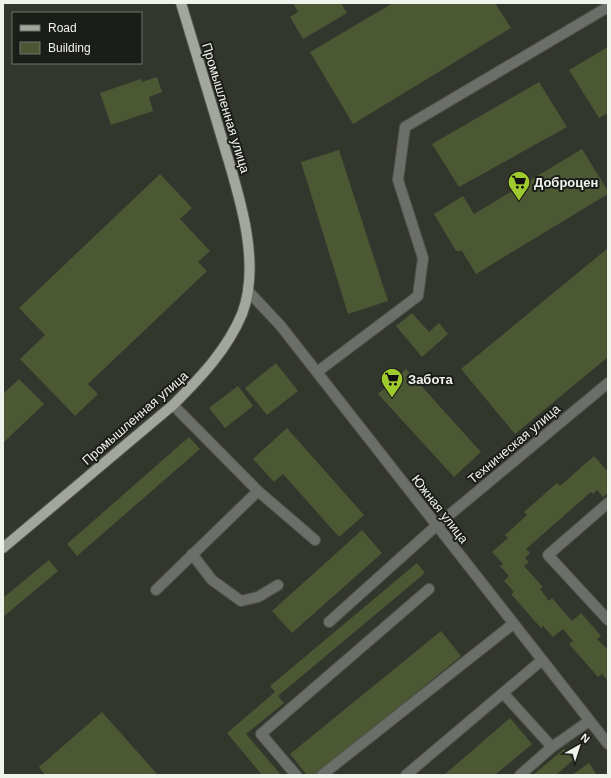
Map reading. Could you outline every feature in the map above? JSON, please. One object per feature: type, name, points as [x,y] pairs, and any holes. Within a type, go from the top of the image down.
[{"type":"main road","name":"Промышленная улица","points":[[3,548],[173,405],[216,358],[230,338],[242,313],[248,292],[250,267],[246,227],[181,3]]},
{"type":"street","points":[[317,372],[418,296],[423,258],[398,180],[405,127],[608,7]]},
{"type":"street","name":"Южная улица","points":[[248,292],[280,324],[436,526],[608,744]]},
{"type":"street","name":"Техническая улица","points":[[329,622],[436,526],[608,383]]},
{"type":"street","points":[[173,405],[258,491],[315,540]]},
{"type":"street","points":[[156,590],[258,491]]},
{"type":"street","points":[[608,503],[548,555],[608,620]]},
{"type":"street","points":[[192,554],[212,580],[241,601],[258,597],[278,585]]},
{"type":"street","points":[[296,775],[261,734],[429,589]]},
{"type":"street","points":[[322,775],[513,624]]},
{"type":"street","points":[[406,775],[542,660]]},
{"type":"street","points":[[503,693],[552,748]]},
{"type":"street","points":[[520,775],[552,748],[589,721]]},
{"type":"building","points":[[293,3],[341,3],[347,13],[303,39],[290,17],[298,12]]},
{"type":"building","points":[[393,3],[495,3],[511,28],[353,124],[310,52]]},
{"type":"building","points":[[608,47],[608,113],[599,118],[569,70]]},
{"type":"building","points":[[157,77],[162,92],[149,97],[153,111],[111,125],[100,93],[141,79],[142,82]]},
{"type":"building","points":[[539,82],[567,127],[459,187],[432,144]]},
{"type":"building","points":[[582,149],[608,191],[608,194],[476,274],[462,251],[456,251],[434,214],[463,196],[474,214]]},
{"type":"building","points":[[339,150],[388,301],[348,314],[301,162]]},
{"type":"building","points":[[160,174],[192,208],[180,219],[210,251],[198,262],[207,271],[88,384],[98,394],[75,416],[20,359],[45,335],[19,308]]},
{"type":"building","points":[[608,248],[608,357],[515,434],[461,369]]},
{"type":"building","points":[[412,313],[429,332],[439,323],[448,334],[422,357],[396,326]]},
{"type":"building","points":[[276,363],[298,391],[267,415],[245,388]]},
{"type":"building","points":[[406,369],[481,452],[454,477],[378,394]]},
{"type":"building","points":[[19,379],[44,404],[3,443],[3,394]]},
{"type":"building","points":[[238,386],[253,406],[225,428],[209,408]]},
{"type":"building","points":[[287,428],[364,515],[339,537],[283,474],[274,482],[253,459]]},
{"type":"building","points":[[189,437],[200,449],[77,556],[67,544]]},
{"type":"building","points":[[594,456],[608,472],[608,493],[603,497],[597,490],[593,494],[591,492],[526,549],[530,553],[525,558],[529,562],[524,566],[543,587],[540,589],[549,601],[552,598],[572,621],[581,613],[601,636],[597,639],[607,649],[608,648],[608,681],[602,674],[598,677],[569,644],[573,641],[563,629],[553,637],[543,626],[541,628],[511,594],[514,592],[504,581],[509,576],[500,566],[503,564],[492,552],[508,538],[505,535],[527,515],[524,512],[557,483],[560,486]]},
{"type":"building","points":[[362,530],[382,553],[292,633],[272,611]]},
{"type":"building","points":[[49,560],[58,571],[3,617],[3,598]]},
{"type":"building","points":[[417,563],[425,573],[278,696],[284,703],[246,734],[281,775],[262,775],[227,733],[275,692],[270,686]]},
{"type":"building","points":[[441,631],[461,656],[316,775],[307,775],[290,754]]},
{"type":"building","points":[[102,712],[158,775],[45,775],[39,767]]},
{"type":"building","points":[[510,718],[532,744],[495,775],[444,775]]},
{"type":"building","points":[[564,749],[573,760],[556,775],[533,775]]},
{"type":"building","points":[[589,763],[597,775],[572,775]]},
{"type":"place","name":"Доброцен","points":[[519,202]]},
{"type":"place","name":"Забота","points":[[392,398]]}]
